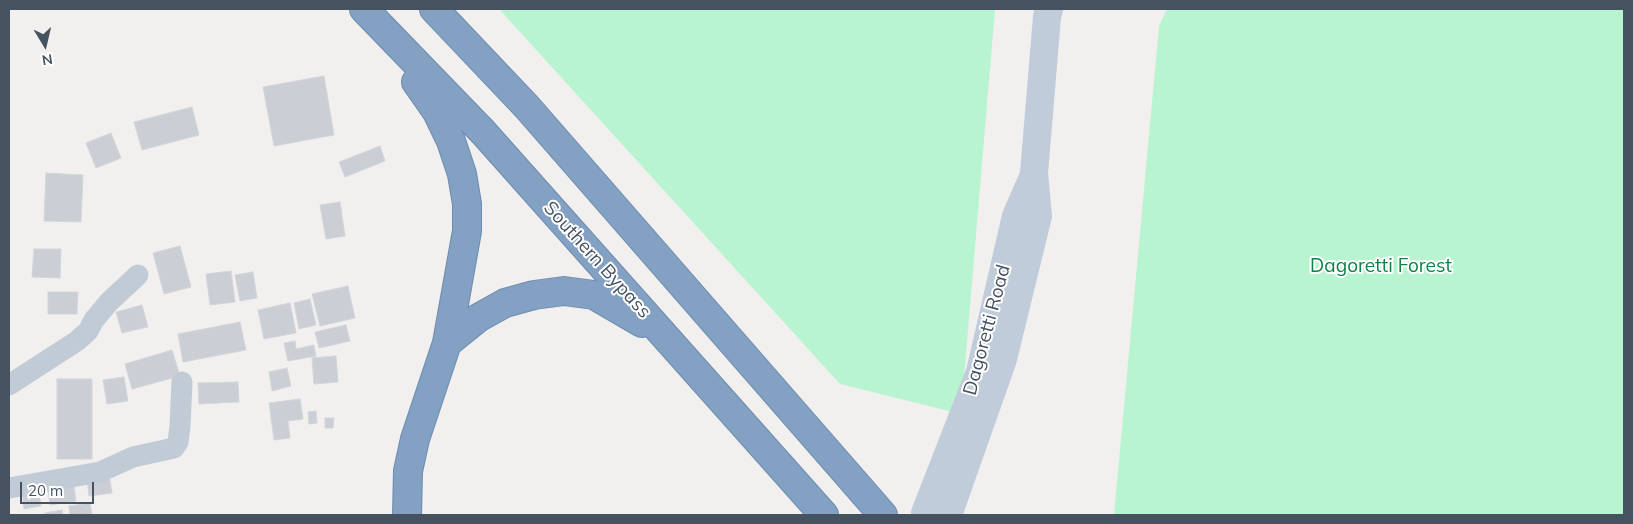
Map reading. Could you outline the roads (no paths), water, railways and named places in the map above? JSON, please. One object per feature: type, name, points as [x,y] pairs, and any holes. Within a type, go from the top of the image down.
[{"type":"highway","points":[[356,9],[428,98],[451,141],[462,174],[467,204],[467,231],[447,343],[415,439],[408,471],[407,515]]},
{"type":"highway","name":"Southern Bypass","points":[[364,9],[483,132],[824,515]]},
{"type":"highway","points":[[434,9],[527,107],[883,515]]},
{"type":"highway","points":[[447,343],[478,318],[505,303],[534,295],[564,291],[594,295],[669,340]]},
{"type":"main road","name":"Dagoretti Road","points":[[936,514],[1003,359],[1038,216],[1034,173],[1047,12]]},
{"type":"street","points":[[9,385],[77,341],[88,331],[94,320],[109,302],[138,275]]},
{"type":"street","points":[[9,488],[100,472],[133,458],[174,448],[178,442],[180,427],[182,382]]},
{"type":"park label","name":"Dagoretti Forest","points":[[1381,266]]}]
